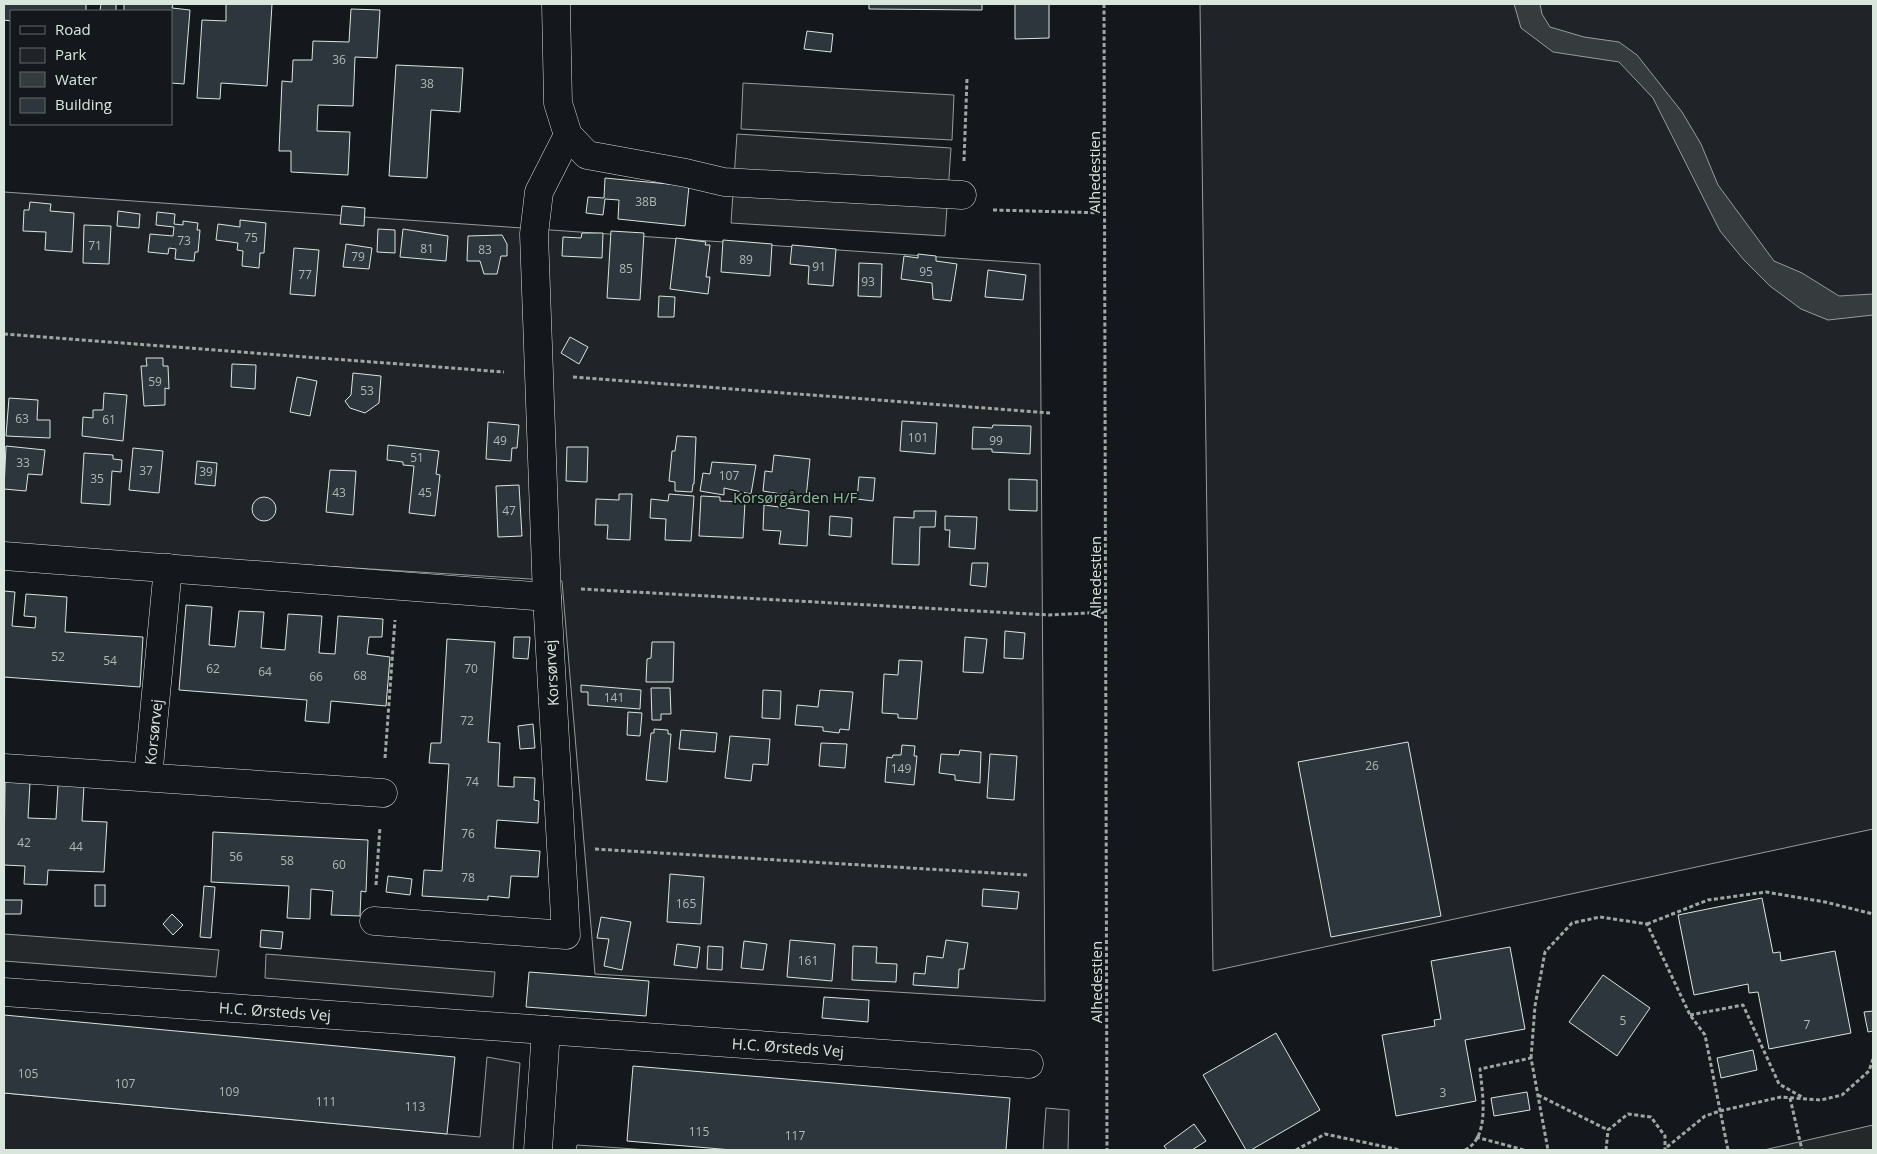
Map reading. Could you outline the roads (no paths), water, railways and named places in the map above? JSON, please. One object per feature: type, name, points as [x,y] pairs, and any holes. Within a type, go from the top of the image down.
[{"type":"street","points":[[556,4],[558,103],[568,135],[587,155],[724,182],[962,195]]},
{"type":"street","name":"Korsørvej","points":[[374,921],[566,935],[547,597],[534,234],[539,192],[568,135]]},
{"type":"street","points":[[4,556],[547,597]]},
{"type":"street","name":"Korsørvej","points":[[148,777],[168,568]]},
{"type":"street","name":"Korsørvej","points":[[4,768],[383,793]]},
{"type":"street","name":"H.C. Ørsteds Vej","points":[[4,992],[1029,1064]]},
{"type":"street","points":[[538,1150],[546,1030]]},
{"type":"water","points":[[1514,4],[1540,4],[1542,14],[1550,27],[1584,37],[1619,42],[1637,55],[1682,112],[1701,144],[1718,185],[1774,261],[1802,273],[1839,296],[1873,294],[1873,315],[1828,320],[1801,309],[1770,286],[1744,260],[1720,231],[1653,98],[1619,62],[1553,52],[1521,28]]},
{"type":"park label","name":"Korsørgården H/F","points":[[795,497]]}]
